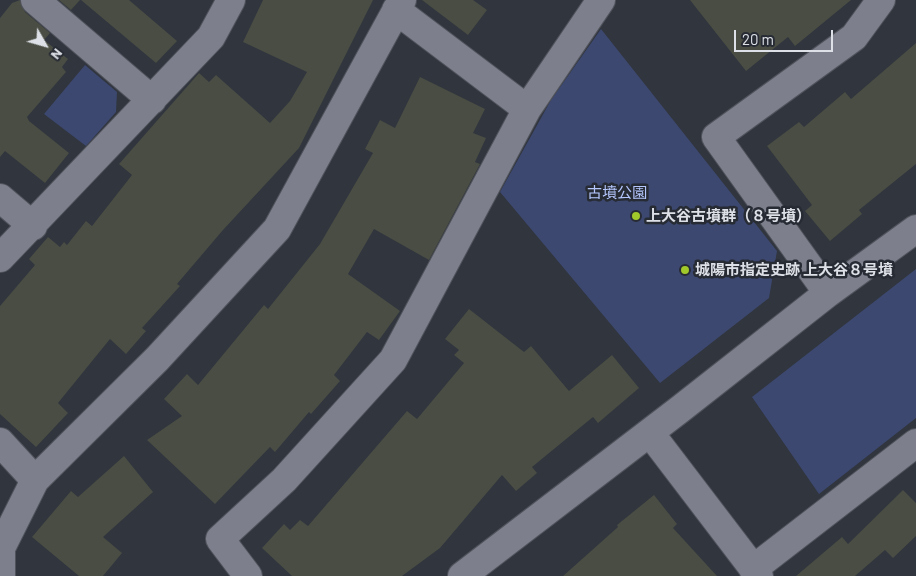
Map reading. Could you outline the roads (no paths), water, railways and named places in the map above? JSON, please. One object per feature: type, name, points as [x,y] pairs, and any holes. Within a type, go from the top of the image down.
[{"type":"street","points":[[35,0],[152,100]]},
{"type":"street","points":[[0,258],[33,226],[211,37],[231,0]]},
{"type":"street","points":[[248,576],[220,539],[284,480],[392,360],[527,108],[601,0]]},
{"type":"street","points":[[828,293],[716,137],[854,37],[880,0]]},
{"type":"street","points":[[1,576],[1,548],[35,480],[157,359],[277,229],[399,5],[527,108]]},
{"type":"street","points":[[0,198],[33,226]]},
{"type":"street","points":[[462,576],[650,433],[828,293],[916,229]]},
{"type":"street","points":[[650,433],[756,572],[916,443]]},
{"type":"street","points":[[0,442],[35,480]]},
{"type":"place","name":"上大谷古墳群（８号墳）","points":[[636,216]]},
{"type":"place","name":"城陽市指定史跡 上大谷８号墳","points":[[685,270]]},
{"type":"park label","name":"古墳公園","points":[[617,193]]}]
